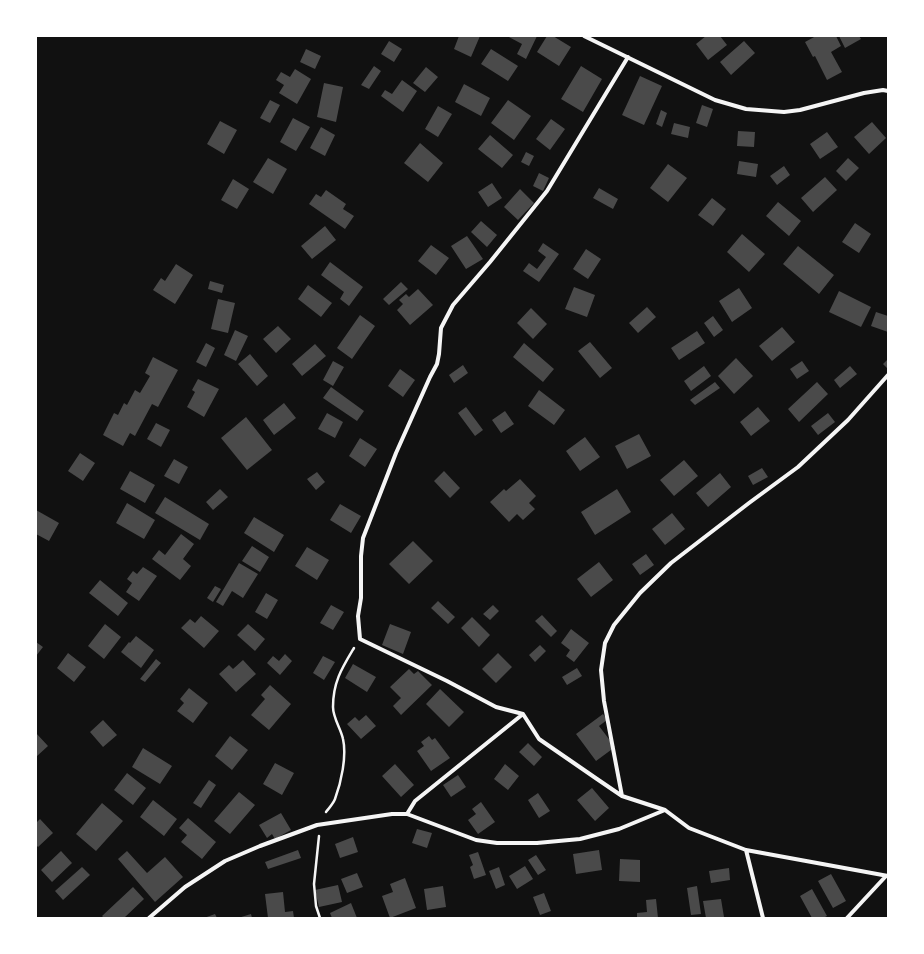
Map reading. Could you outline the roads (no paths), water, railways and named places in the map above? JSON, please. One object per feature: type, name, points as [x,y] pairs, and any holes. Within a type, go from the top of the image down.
[{"type":"street","points":[[584,36],[715,100],[746,109],[784,112],[883,90],[888,91]]},
{"type":"street","points":[[628,57],[547,191],[490,262],[453,304],[440,328],[437,364],[396,453],[363,538],[361,598],[358,616],[360,639],[448,681],[496,707],[523,714],[539,739],[622,796],[665,810],[689,828],[746,850],[887,876]]},
{"type":"street","points":[[622,796],[604,702],[601,670],[605,643],[614,625],[640,593],[671,563],[748,503],[798,467],[848,420],[888,375]]},
{"type":"street","points":[[407,814],[415,801],[523,714]]},
{"type":"street","points":[[148,918],[185,887],[225,861],[317,824],[392,814],[407,814],[476,840],[498,843],[537,843],[580,839],[619,829],[665,810]]},
{"type":"street","points":[[746,850],[763,918]]},
{"type":"street","points":[[847,918],[887,876]]}]
